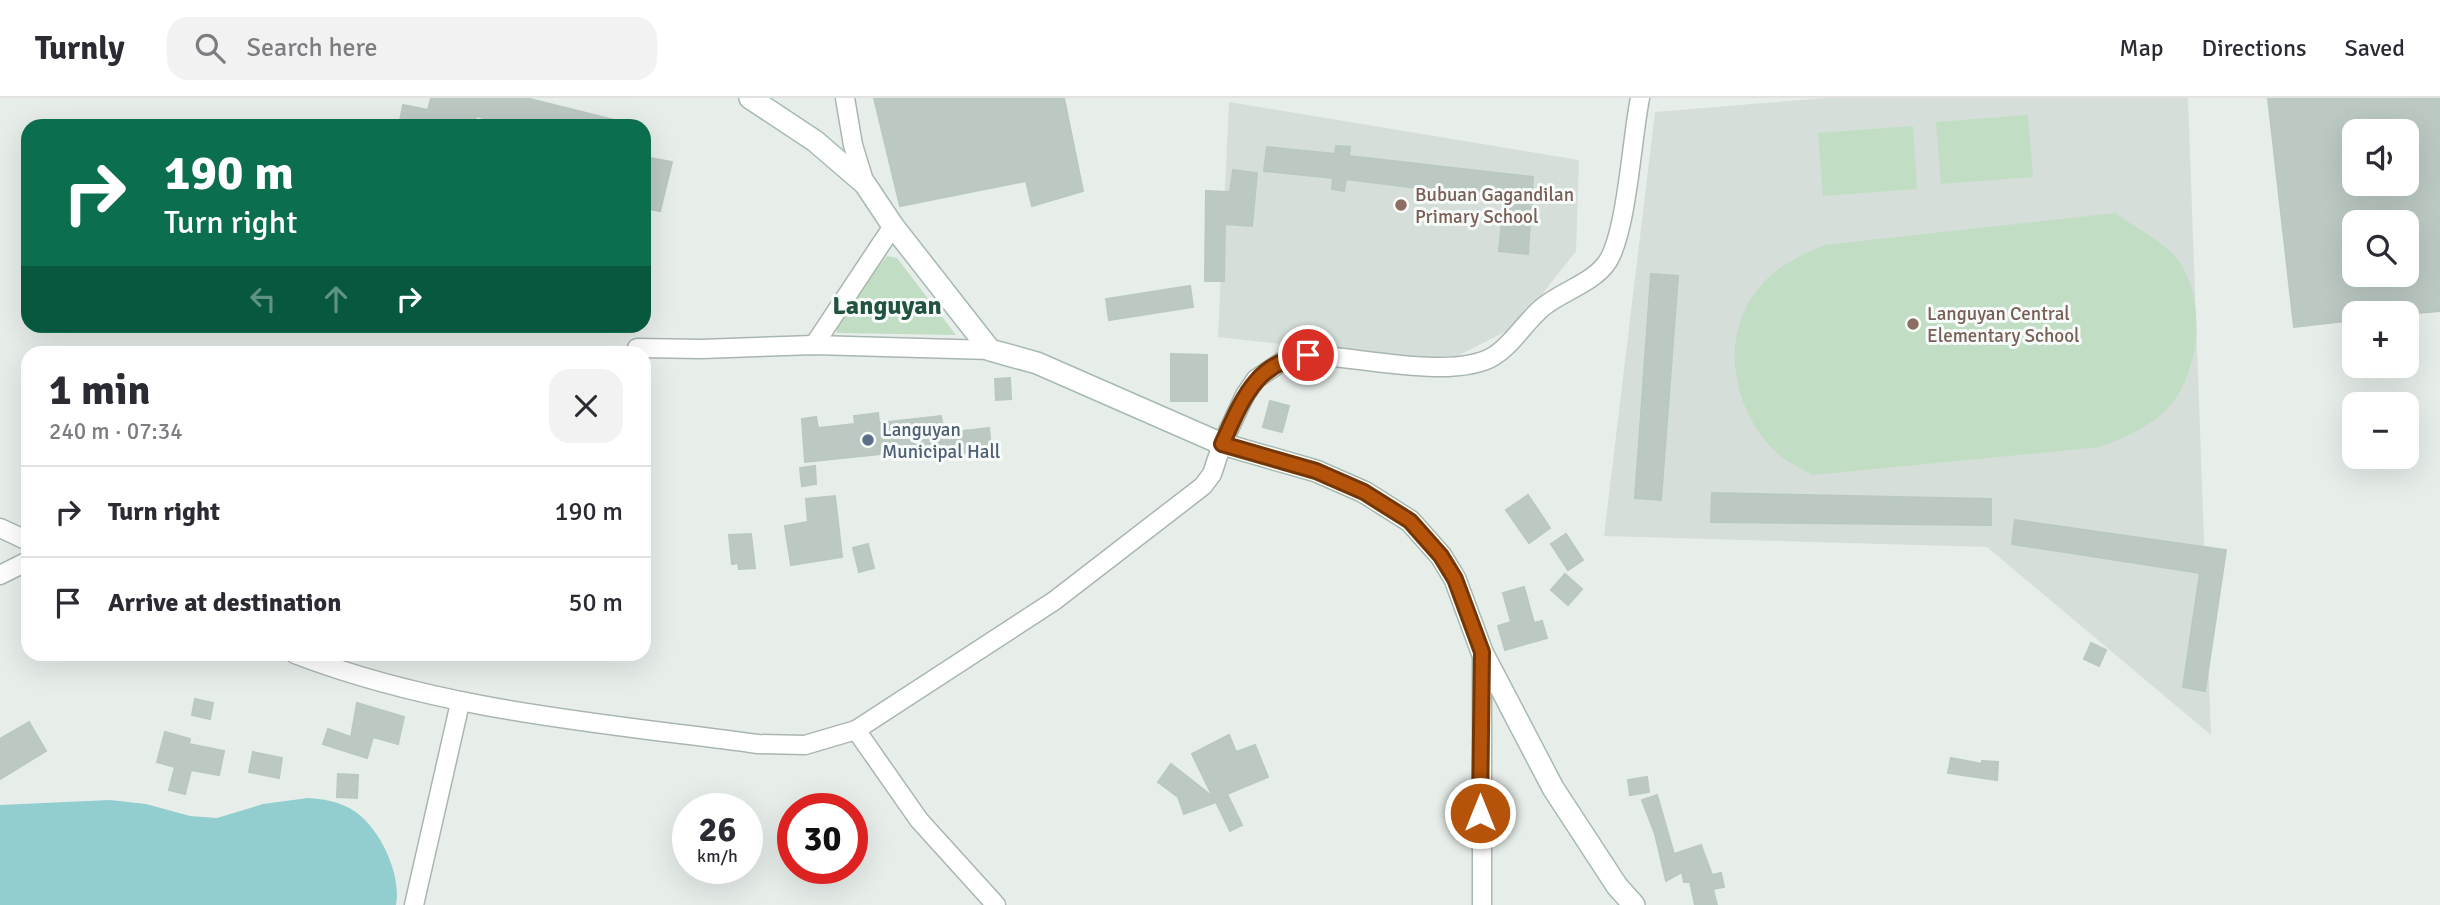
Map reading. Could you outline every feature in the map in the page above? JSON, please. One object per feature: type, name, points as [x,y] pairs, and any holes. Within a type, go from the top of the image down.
[{"type":"street","points":[[750,98],[815,141],[865,184],[893,226],[990,350]]},
{"type":"street","points":[[845,98],[853,145],[865,184]]},
{"type":"street","points":[[313,661],[460,703],[784,747],[818,742],[856,730],[1054,601],[1163,520],[1203,486],[1212,474],[1222,444],[1245,395],[1256,379],[1289,357],[1327,355],[1448,366],[1472,364],[1504,349],[1537,313],[1582,283],[1607,261],[1621,218],[1640,98]]},
{"type":"street","points":[[814,345],[893,226]]},
{"type":"street","points":[[651,348],[814,345],[990,350],[1037,363],[1222,444],[1326,474],[1364,492],[1410,521],[1441,556],[1455,579],[1482,652],[1553,788],[1617,886],[1634,905]]},
{"type":"street","points":[[0,528],[21,538]]},
{"type":"street","points":[[0,575],[21,564]]},
{"type":"street","points":[[1482,652],[1482,905]]},
{"type":"street","points":[[414,905],[460,703]]},
{"type":"street","points":[[856,730],[919,820],[996,905]]},
{"type":"shaded area","name":"Languyan Central Elementary School","points":[[1825,98],[2188,98],[2211,735],[1987,547],[1604,536],[1655,112]]},
{"type":"shaded area","name":"Bubuan Gagandilan Primary School","points":[[1229,102],[1579,160],[1576,251],[1517,326],[1445,362],[1218,337]]},
{"type":"green space","points":[[2028,115],[2033,177],[1941,184],[1936,122]]},
{"type":"green space","points":[[1913,126],[1917,189],[1823,196],[1818,133]]},
{"type":"green space","points":[[2115,213],[2172,253],[2184,269],[2196,309],[2194,352],[2180,391],[2169,407],[2136,431],[2100,447],[1813,475],[1780,456],[1761,434],[1749,414],[1740,392],[1736,369],[1735,346],[1740,323],[1749,302],[1764,282],[1792,260],[1824,245]]},
{"type":"green space","points":[[887,256],[897,258],[956,335],[837,333],[837,318]]},
{"type":"water","points":[[308,798],[346,806],[371,826],[392,865],[397,893],[396,905],[0,905],[0,805],[110,800],[146,804],[190,816],[217,818],[263,804]]},
{"type":"building","points":[[431,98],[526,98],[610,119],[487,119],[476,116],[476,119],[400,119],[403,105],[428,110]]},
{"type":"building","points":[[874,98],[1064,98],[1083,191],[1032,206],[1026,181],[900,206]]},
{"type":"building","points":[[2268,98],[2440,98],[2440,311],[2419,313],[2419,301],[2342,301],[2342,321],[2294,327]]},
{"type":"building","points":[[1336,146],[1350,147],[1349,156],[1533,177],[1528,254],[1499,251],[1504,199],[1346,179],[1344,191],[1332,189],[1333,178],[1264,171],[1267,147],[1335,154]]},
{"type":"building","points":[[651,158],[672,162],[660,211],[651,209]]},
{"type":"building","points":[[1233,170],[1257,173],[1252,226],[1225,224],[1224,281],[1205,281],[1206,191],[1230,192]]},
{"type":"building","points":[[1651,274],[1678,276],[1661,500],[1635,498]]},
{"type":"building","points":[[1190,286],[1193,307],[1109,320],[1106,299]]},
{"type":"building","points":[[1171,354],[1207,355],[1207,401],[1171,401]]},
{"type":"building","points":[[1010,378],[1011,399],[996,400],[995,379]]},
{"type":"building","points":[[1270,401],[1289,406],[1282,432],[1263,427]]},
{"type":"building","points":[[878,413],[879,423],[941,416],[944,433],[989,428],[991,450],[959,454],[958,446],[805,462],[802,419],[816,417],[818,428],[855,424],[854,416]]},
{"type":"building","points":[[815,466],[816,484],[802,486],[800,468]]},
{"type":"building","points":[[1712,493],[1991,499],[1991,525],[1711,522]]},
{"type":"building","points":[[1528,495],[1550,528],[1529,543],[1506,510]]},
{"type":"building","points":[[835,496],[842,557],[791,565],[785,526],[808,522],[806,499]]},
{"type":"building","points":[[2015,520],[2226,550],[2205,691],[2183,687],[2200,573],[2012,544]]},
{"type":"building","points":[[751,534],[755,568],[739,569],[738,563],[732,564],[729,535]]},
{"type":"building","points":[[1566,534],[1583,560],[1568,570],[1551,544]]},
{"type":"building","points":[[868,544],[874,568],[859,572],[853,548]]},
{"type":"building","points":[[1565,574],[1582,589],[1568,605],[1551,590]]},
{"type":"building","points":[[1524,587],[1534,623],[1542,621],[1547,638],[1505,650],[1498,626],[1511,622],[1503,593]]},
{"type":"building","points":[[2091,643],[2106,650],[2099,666],[2084,659]]},
{"type":"building","points":[[195,699],[213,703],[210,719],[192,715]]},
{"type":"building","points":[[357,703],[404,717],[398,744],[373,737],[367,758],[323,744],[328,729],[351,737]]},
{"type":"building","points":[[29,722],[46,751],[0,779],[0,739]]},
{"type":"building","points":[[165,732],[190,739],[189,744],[224,751],[219,775],[191,770],[185,794],[169,790],[175,767],[157,762]]},
{"type":"building","points":[[1229,735],[1236,752],[1255,745],[1268,777],[1227,794],[1242,825],[1230,831],[1216,802],[1184,814],[1178,797],[1158,782],[1171,764],[1213,797],[1192,754]]},
{"type":"building","points":[[253,752],[282,758],[279,778],[249,772]]},
{"type":"building","points":[[1951,758],[1982,764],[1982,761],[1998,762],[1997,780],[1948,773]]},
{"type":"building","points":[[338,774],[358,775],[357,798],[337,797]]},
{"type":"building","points":[[1647,777],[1649,792],[1630,795],[1628,780]]},
{"type":"building","points":[[1657,795],[1674,854],[1701,845],[1712,875],[1721,873],[1724,887],[1713,889],[1717,905],[1695,905],[1690,882],[1684,882],[1682,872],[1666,881],[1655,834],[1642,800]]},
{"type":"place","name":"Bubuan Gagandilan Primary School","points":[[1401,205]]},
{"type":"place","name":"Languyan Central Elementary School","points":[[1913,324]]},
{"type":"place","name":"Languyan Municipal Hall","points":[[868,440]]},
{"type":"district","name":"Languyan","points":[[887,305]]},
{"type":"route","points":[[1308,355],[1289,357],[1256,379],[1245,395],[1222,444],[1345,482],[1410,521],[1441,556],[1455,579],[1482,652],[1480,813]]}]
